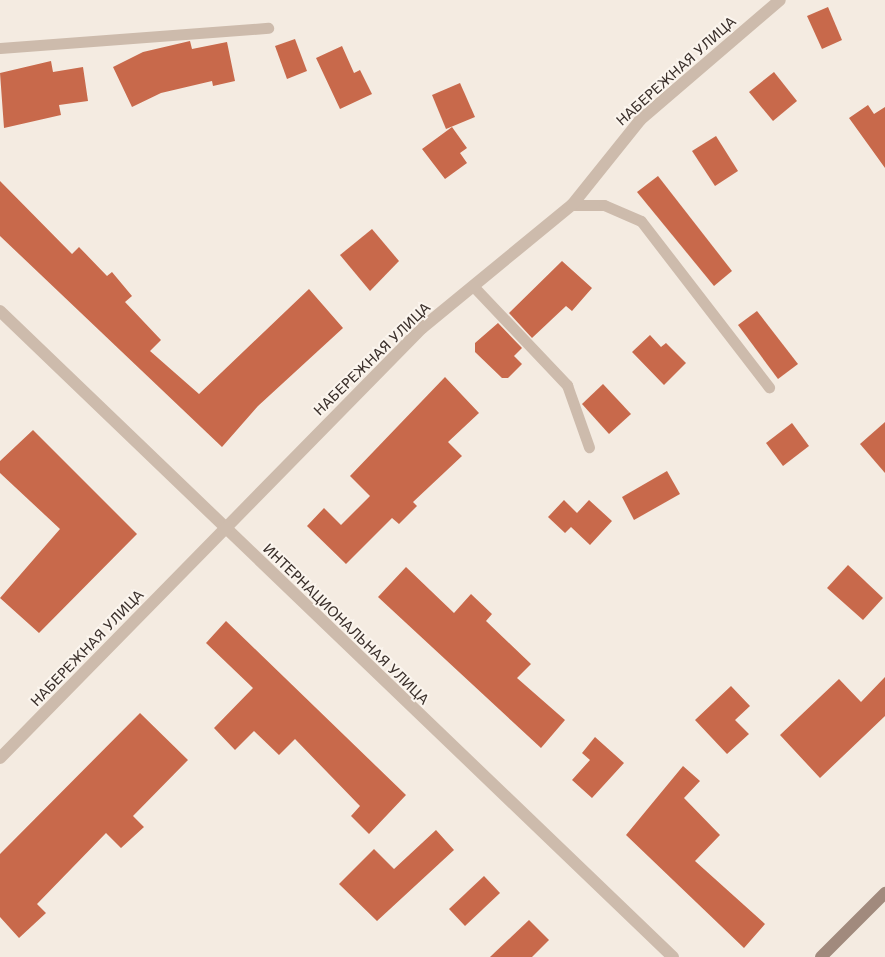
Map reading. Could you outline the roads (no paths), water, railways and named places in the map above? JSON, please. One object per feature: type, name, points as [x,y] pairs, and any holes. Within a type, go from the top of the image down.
[{"type":"main road","points":[[821,957],[885,893]]},
{"type":"street","name":"НАБЕРЕЖНАЯ УЛИЦА","points":[[0,758],[422,328],[572,206],[640,120],[780,0]]},
{"type":"street","name":"ИНТЕРНАЦИОНАЛЬНАЯ УЛИЦА","points":[[0,311],[224,529],[673,957]]},
{"type":"lane","points":[[0,48],[268,28]]},
{"type":"lane","points":[[572,206],[604,206],[641,221],[769,387]]},
{"type":"lane","points":[[473,286],[567,385],[589,446]]}]
